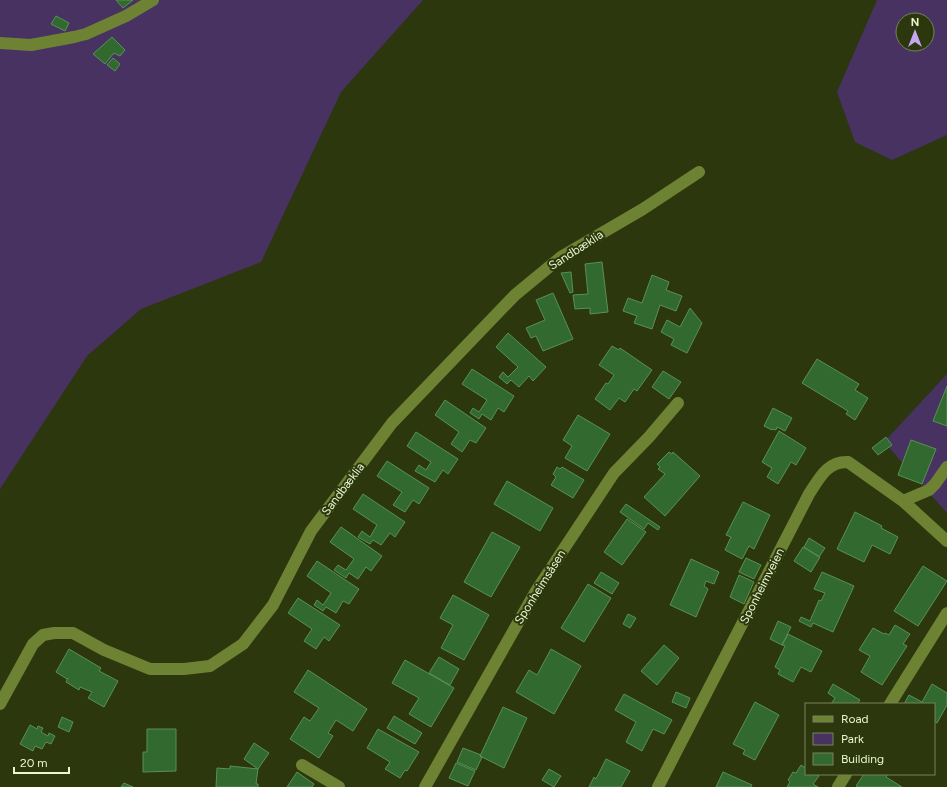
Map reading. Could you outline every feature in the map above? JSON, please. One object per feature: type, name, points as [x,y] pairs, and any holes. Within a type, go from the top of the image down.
[{"type":"street","points":[[0,43],[31,45],[86,34],[126,16],[153,0]]},
{"type":"street","name":"Sandbæklia","points":[[0,704],[33,644],[43,636],[54,633],[73,633],[104,650],[150,669],[184,669],[210,666],[243,644],[273,605],[311,531],[392,423],[515,295],[561,257],[643,209],[699,172]]},
{"type":"street","name":"Sponheimsåsen","points":[[425,787],[536,591],[614,473],[678,404]]},
{"type":"street","name":"Sponheimveien","points":[[658,787],[809,494],[824,472],[839,461],[848,462],[903,501],[947,541]]},
{"type":"street","points":[[903,501],[929,490],[947,467]]},
{"type":"street","points":[[891,703],[947,613]]},
{"type":"street","points":[[302,766],[339,787]]},
{"type":"street","points":[[838,787],[845,775]]},
{"type":"green space","points":[[0,0],[423,0],[341,92],[261,262],[141,309],[87,356],[0,489]]},
{"type":"green space","points":[[877,0],[947,0],[947,135],[892,160],[855,142],[837,92]]},
{"type":"green space","points":[[947,374],[947,513],[884,442]]},
{"type":"building","points":[[116,0],[133,0],[123,8]]},
{"type":"building","points":[[56,16],[69,23],[65,31],[51,24]]},
{"type":"building","points":[[112,37],[125,50],[120,56],[114,53],[105,64],[93,54]]},
{"type":"building","points":[[113,58],[120,64],[115,71],[107,65]]},
{"type":"building","points":[[602,262],[608,312],[590,314],[590,308],[575,309],[573,295],[588,294],[585,264]]},
{"type":"building","points":[[571,272],[573,292],[570,293],[561,273]]},
{"type":"building","points":[[652,275],[669,282],[666,290],[682,296],[676,311],[660,305],[652,329],[634,323],[637,316],[623,311],[628,298],[642,303]]},
{"type":"building","points":[[553,293],[573,339],[543,351],[536,336],[531,338],[526,328],[545,320],[536,300]]},
{"type":"building","points":[[690,308],[702,323],[687,353],[671,345],[674,339],[661,332],[667,320],[680,327]]},
{"type":"building","points":[[508,333],[546,367],[533,381],[529,376],[519,387],[511,380],[507,384],[499,377],[503,372],[508,377],[518,367],[496,347]]},
{"type":"building","points":[[612,346],[619,350],[620,348],[652,370],[637,391],[634,389],[625,402],[619,398],[610,410],[595,399],[606,383],[608,384],[614,375],[599,365]]},
{"type":"building","points":[[817,359],[859,384],[855,390],[868,398],[855,420],[846,414],[848,411],[802,383]]},
{"type":"building","points":[[472,369],[514,396],[504,412],[498,408],[491,420],[482,414],[479,419],[470,413],[473,408],[479,412],[487,400],[462,384]]},
{"type":"building","points":[[663,371],[681,382],[669,399],[652,387]]},
{"type":"building","points":[[947,386],[947,426],[933,421]]},
{"type":"building","points":[[445,400],[486,428],[476,443],[470,440],[462,452],[451,444],[459,432],[435,415]]},
{"type":"building","points":[[773,408],[792,418],[785,431],[777,427],[776,430],[772,430],[764,426]]},
{"type":"building","points":[[578,415],[610,434],[587,471],[565,458],[572,446],[563,440]]},
{"type":"building","points":[[779,431],[806,448],[796,465],[791,462],[778,484],[767,477],[772,468],[762,462]]},
{"type":"building","points":[[416,432],[458,459],[448,474],[443,470],[435,482],[415,471],[419,465],[426,470],[431,462],[407,446]]},
{"type":"building","points":[[886,437],[892,445],[878,455],[872,448]]},
{"type":"building","points":[[911,440],[936,449],[922,484],[898,475]]},
{"type":"building","points":[[669,452],[672,454],[673,452],[700,476],[665,516],[644,497],[665,474],[658,469],[660,467],[657,464]]},
{"type":"building","points":[[387,461],[429,488],[419,504],[413,500],[405,512],[393,505],[402,492],[377,476]]},
{"type":"building","points":[[557,467],[560,469],[562,467],[584,480],[573,498],[551,485],[556,477],[553,474]]},
{"type":"building","points":[[507,481],[553,508],[540,531],[494,504]]},
{"type":"building","points":[[363,494],[405,522],[395,537],[390,533],[381,545],[373,540],[370,544],[358,537],[362,531],[370,537],[377,525],[353,509]]},
{"type":"building","points":[[743,502],[770,515],[754,549],[749,546],[742,559],[725,550],[731,537],[726,535]]},
{"type":"building","points":[[626,504],[660,527],[658,530],[648,523],[644,529],[620,512]]},
{"type":"building","points":[[855,512],[882,526],[881,528],[898,537],[890,554],[872,545],[864,562],[837,549]]},
{"type":"building","points":[[627,519],[646,532],[622,565],[604,552]]},
{"type":"building","points":[[341,527],[382,556],[371,571],[366,567],[358,579],[349,573],[346,578],[334,570],[338,565],[346,570],[354,559],[330,542]]},
{"type":"building","points":[[492,532],[520,547],[491,597],[464,582]]},
{"type":"building","points":[[809,538],[825,548],[819,557],[804,547]]},
{"type":"building","points":[[803,547],[820,557],[811,572],[794,561]]},
{"type":"building","points":[[746,558],[761,565],[754,579],[739,572]]},
{"type":"building","points":[[691,559],[719,572],[714,584],[706,581],[704,586],[708,589],[696,617],[670,605]]},
{"type":"building","points":[[317,561],[359,589],[349,604],[343,601],[336,613],[326,607],[323,611],[314,605],[317,600],[323,605],[331,593],[307,576]]},
{"type":"building","points":[[923,566],[947,581],[918,626],[894,611]]},
{"type":"building","points":[[601,572],[619,583],[612,594],[594,583]]},
{"type":"building","points":[[822,572],[854,586],[833,632],[813,623],[811,627],[799,621],[801,617],[810,621],[819,600],[821,601],[825,593],[814,589]]},
{"type":"building","points":[[739,575],[754,582],[744,604],[730,597]]},
{"type":"building","points":[[588,584],[611,598],[584,642],[561,628]]},
{"type":"building","points":[[453,595],[489,615],[464,660],[441,648],[453,625],[440,618]]},
{"type":"building","points":[[298,598],[340,625],[329,641],[324,637],[316,649],[304,641],[312,629],[288,613]]},
{"type":"building","points":[[628,614],[636,618],[630,628],[623,624]]},
{"type":"building","points":[[778,621],[791,627],[782,645],[770,639]]},
{"type":"building","points":[[895,625],[910,634],[903,644],[907,646],[882,685],[861,672],[870,656],[859,650],[873,628],[889,635]]},
{"type":"building","points":[[788,634],[822,651],[811,672],[801,667],[793,682],[778,674],[780,670],[775,667],[785,646],[782,645]]},
{"type":"building","points":[[664,645],[679,658],[657,685],[641,671]]},
{"type":"building","points":[[69,649],[101,668],[99,671],[118,681],[104,707],[88,698],[92,692],[80,687],[79,690],[66,682],[68,678],[67,679],[56,672]]},
{"type":"building","points":[[551,649],[581,666],[554,714],[516,692],[529,670],[537,675]]},
{"type":"building","points":[[439,657],[459,669],[450,685],[429,673]]},
{"type":"building","points":[[405,660],[454,688],[431,727],[409,714],[419,698],[392,683]]},
{"type":"building","points":[[308,670],[367,709],[353,731],[336,720],[328,733],[333,736],[319,758],[290,739],[304,717],[310,721],[319,708],[294,692]]},
{"type":"building","points":[[833,684],[860,700],[858,703],[832,703],[835,698],[828,693]]},
{"type":"building","points":[[932,684],[947,693],[947,705],[937,723],[935,722],[935,703],[905,703],[909,695],[922,702]]},
{"type":"building","points":[[676,692],[690,698],[686,708],[672,702]]},
{"type":"building","points":[[624,694],[672,720],[664,734],[653,729],[642,751],[626,742],[636,722],[615,710]]},
{"type":"building","points":[[755,702],[779,715],[755,760],[743,754],[745,750],[733,744]]},
{"type":"building","points":[[503,707],[527,718],[504,768],[480,756]]},
{"type":"building","points":[[394,716],[422,733],[415,744],[387,728]]},
{"type":"building","points":[[62,717],[73,722],[69,732],[58,727]]},
{"type":"building","points":[[30,725],[37,729],[38,726],[43,728],[41,732],[48,736],[49,733],[55,736],[51,744],[46,742],[42,749],[35,746],[33,751],[20,744]]},
{"type":"building","points":[[147,729],[176,729],[176,771],[143,772],[143,752],[147,752]]},
{"type":"building","points":[[378,729],[419,752],[407,771],[405,770],[400,778],[385,769],[390,762],[367,748]]},
{"type":"building","points":[[254,743],[269,753],[258,769],[244,759]]},
{"type":"building","points":[[463,748],[481,755],[480,756],[482,757],[476,770],[457,762]]},
{"type":"building","points":[[606,759],[630,771],[621,787],[589,787],[594,777],[596,779]]},
{"type":"building","points":[[456,763],[475,771],[468,786],[449,778]]},
{"type":"building","points":[[801,765],[805,767],[805,775],[818,775],[819,776],[813,784],[818,787],[787,787],[790,782],[788,780],[793,772],[796,773]]},
{"type":"building","points":[[230,766],[258,769],[256,784],[258,784],[258,787],[216,787],[217,768],[230,769]]},
{"type":"building","points":[[549,769],[561,776],[554,787],[542,780]]},
{"type":"building","points":[[297,772],[314,784],[312,787],[287,787]]},
{"type":"building","points":[[723,772],[752,785],[751,787],[716,787]]},
{"type":"building","points":[[863,775],[887,775],[886,777],[902,787],[858,787],[856,786]]},
{"type":"building","points":[[124,783],[133,787],[121,787]]}]
